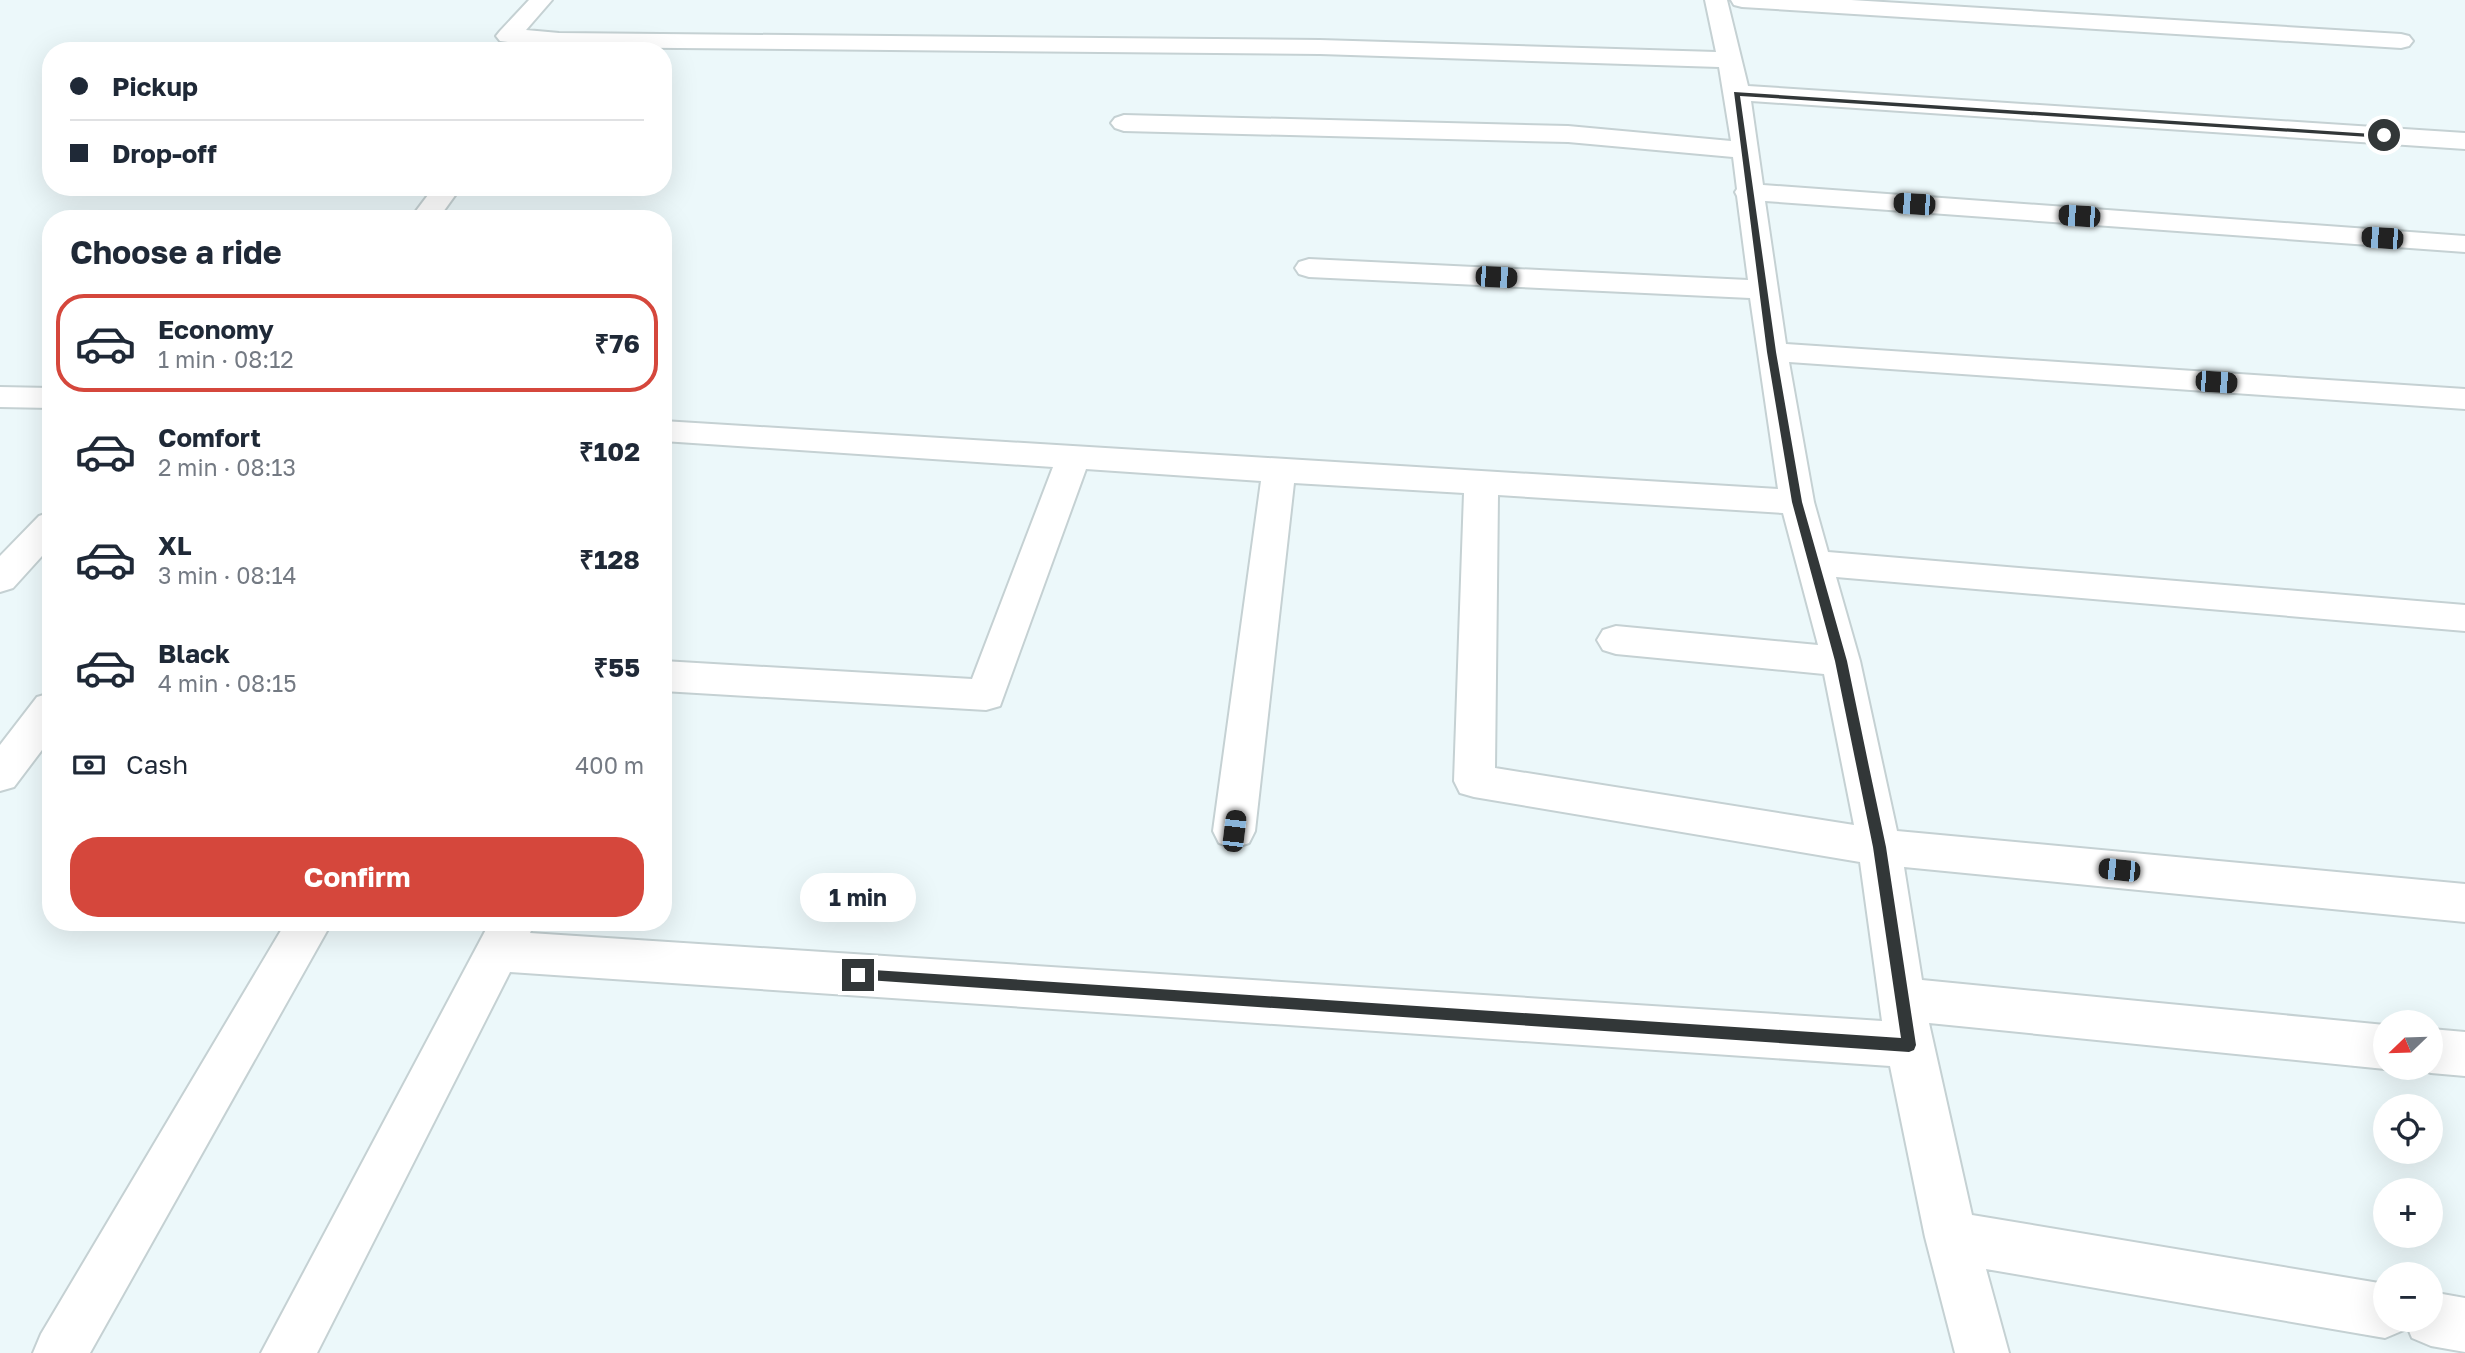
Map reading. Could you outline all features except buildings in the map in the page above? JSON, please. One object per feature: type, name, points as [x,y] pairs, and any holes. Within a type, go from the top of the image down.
[{"type":"street","points":[[539,42],[508,36],[541,0]]},
{"type":"street","points":[[1716,0],[1733,76],[1772,352],[1797,502],[1841,661],[1880,847],[1909,1045],[1951,1237],[1982,1353]]},
{"type":"street","points":[[1742,0],[1858,4],[2401,41]]},
{"type":"street","points":[[672,45],[1320,47],[1733,76],[2465,141]]},
{"type":"street","points":[[1124,123],[1568,134],[1744,150]]},
{"type":"street","points":[[1748,192],[2465,244]]},
{"type":"street","points":[[1309,268],[1763,290]]},
{"type":"street","points":[[1772,352],[2465,399]]},
{"type":"street","points":[[0,397],[42,398]]},
{"type":"street","points":[[672,432],[1797,502]]},
{"type":"street","points":[[672,677],[986,695],[1074,457]]},
{"type":"street","points":[[1234,831],[1279,471]]},
{"type":"street","points":[[1481,483],[1474,780],[1880,847],[2465,903]]},
{"type":"street","points":[[0,579],[42,534]]},
{"type":"street","points":[[1814,563],[2465,618]]},
{"type":"street","points":[[1616,640],[1841,661]]},
{"type":"street","points":[[0,775],[42,720]]},
{"type":"street","points":[[60,1353],[305,931]]},
{"type":"street","points":[[288,1353],[506,937],[1909,1045]]},
{"type":"street","points":[[1903,999],[2373,1045]]},
{"type":"street","points":[[2443,1052],[2465,1054]]},
{"type":"street","points":[[1951,1237],[2373,1309]]},
{"type":"street","points":[[2443,1321],[2465,1325]]},
{"type":"route","points":[[858,975],[1909,1045],[1880,847],[1841,661],[1797,502],[1748,192],[1737,93],[2384,135]]}]
